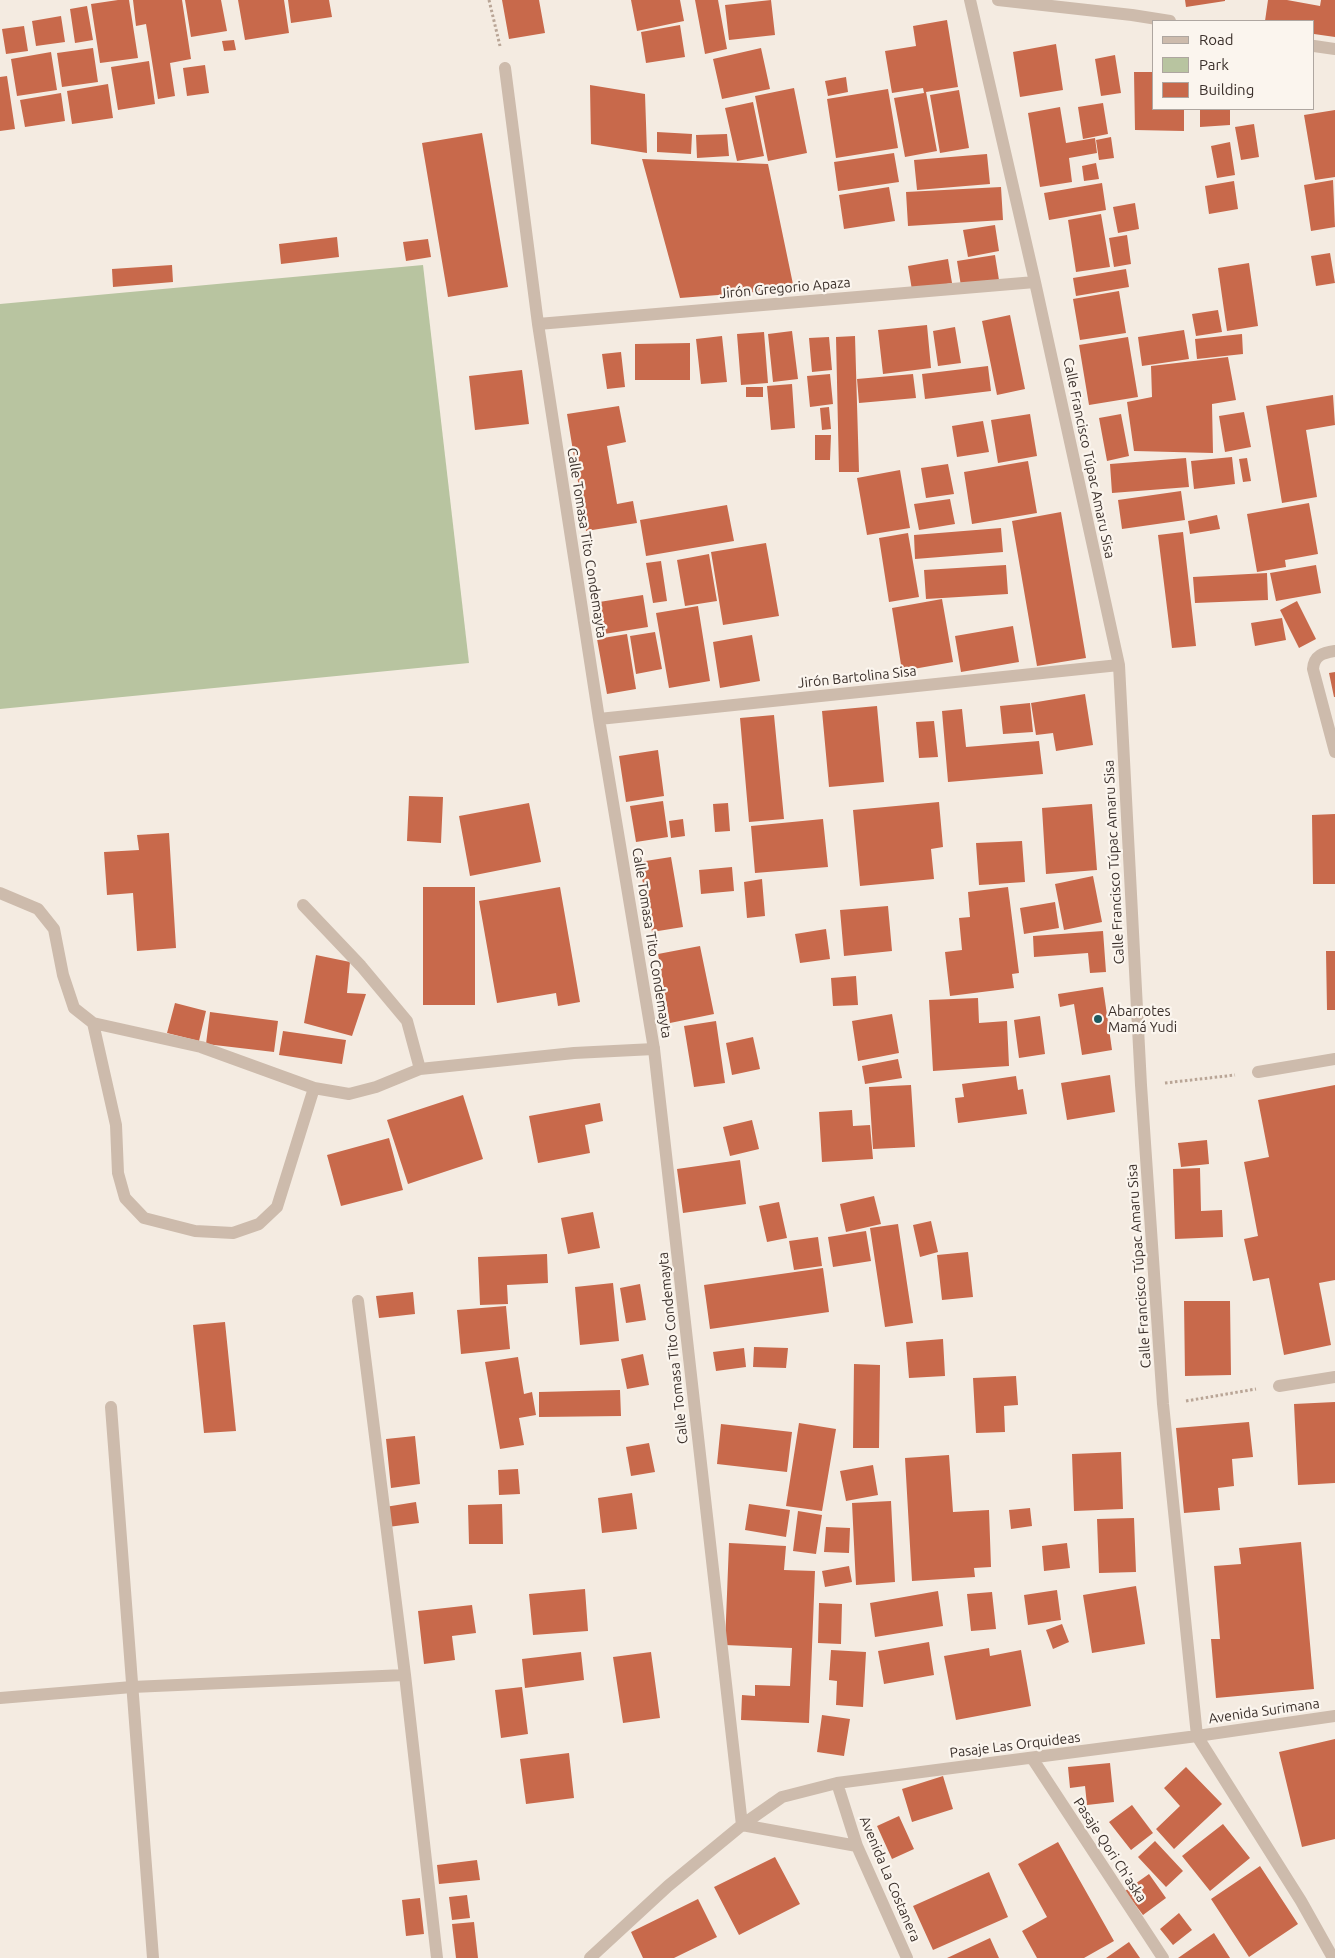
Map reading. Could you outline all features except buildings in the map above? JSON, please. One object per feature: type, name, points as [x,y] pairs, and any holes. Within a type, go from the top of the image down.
[{"type":"street","name":"Calle Francisco Túpac Amaru Sisa","points":[[970,0],[1035,282],[1119,665],[1141,1085],[1163,1404],[1197,1736]]},
{"type":"street","points":[[998,0],[1164,20]]},
{"type":"street","points":[[1315,46],[1335,49]]},
{"type":"street","name":"Calle Tomasa Tito Condemayta","points":[[505,68],[538,324],[599,719],[654,1049],[742,1825]]},
{"type":"street","name":"Jirón Gregorio Apaza","points":[[538,324],[1035,282]]},
{"type":"street","points":[[1335,651],[1318,656],[1314,661],[1313,669],[1335,752]]},
{"type":"street","name":"Jirón Bartolina Sisa","points":[[599,719],[1119,665]]},
{"type":"street","points":[[0,893],[38,909],[54,929],[63,975],[74,1008],[93,1023],[201,1047],[314,1088],[349,1094],[376,1087],[420,1069],[574,1053],[654,1049]]},
{"type":"street","points":[[302,905],[361,966],[407,1021],[420,1069]]},
{"type":"street","points":[[93,1023],[116,1125],[118,1173],[125,1198],[144,1218],[195,1231],[232,1233],[259,1224],[277,1207],[314,1088]]},
{"type":"street","points":[[1258,1072],[1335,1059]]},
{"type":"street","points":[[358,1301],[405,1675],[437,1958]]},
{"type":"street","points":[[1279,1386],[1335,1377]]},
{"type":"street","points":[[111,1407],[153,1958]]},
{"type":"street","points":[[0,1698],[132,1687],[405,1675]]},
{"type":"street","name":"Avenida Surimana","points":[[1197,1736],[1335,1716]]},
{"type":"street","points":[[1197,1736],[1302,1901],[1333,1958]]},
{"type":"street","name":"Pasaje Las Orquideas","points":[[590,1958],[668,1886],[742,1825],[782,1797],[837,1783],[1197,1736]]},
{"type":"street","name":"Pasaje Qori Ch'aska","points":[[1032,1758],[1163,1958]]},
{"type":"street","name":"Avenida La Costanera","points":[[837,1783],[857,1846],[907,1958]]},
{"type":"street","points":[[742,1825],[857,1846]]},
{"type":"path","points":[[489,0],[505,68]]},
{"type":"path","points":[[1141,1085],[1258,1072]]},
{"type":"path","points":[[1163,1404],[1279,1386]]},
{"type":"green space","points":[[423,265],[469,663],[0,709],[0,304]]},
{"type":"place","name":"Abarrotes Mamá Yudi","points":[[1098,1019]]}]
